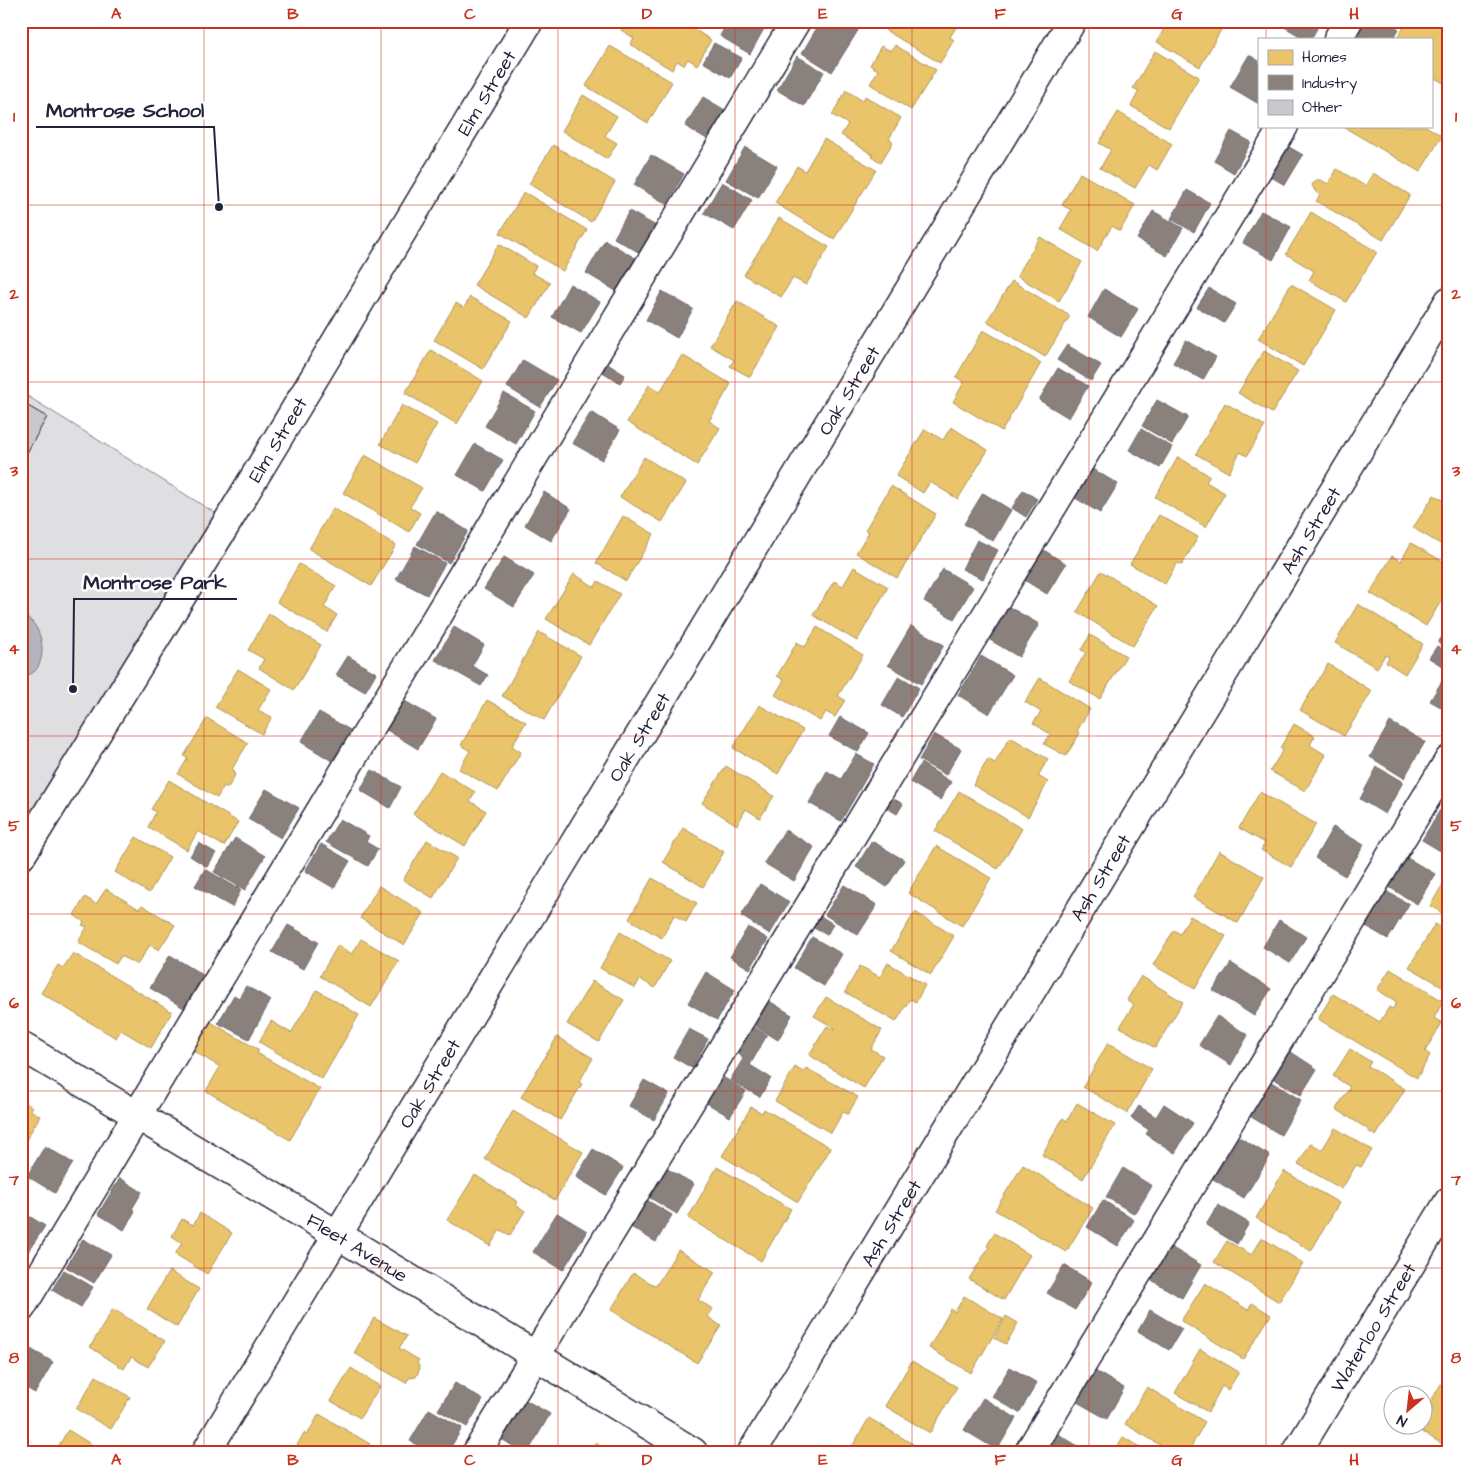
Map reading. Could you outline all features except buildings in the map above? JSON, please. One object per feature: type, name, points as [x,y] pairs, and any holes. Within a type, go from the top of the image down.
[{"type":"street","name":"Elm Street","points":[[21,856],[228,521],[529,21]]},
{"type":"street","points":[[21,1308],[796,21]]},
{"type":"street","name":"Oak Street","points":[[206,1452],[1072,21]]},
{"type":"street","points":[[1339,38],[1348,21]]},
{"type":"street","points":[[477,1452],[1283,128]]},
{"type":"street","name":"Ash Street","points":[[752,1452],[1449,301]]},
{"type":"street","points":[[1029,1452],[1449,760]]},
{"type":"street","name":"Fleet Avenue","points":[[21,1046],[338,1235],[693,1452]]},
{"type":"street","name":"Waterloo Street","points":[[1297,1452],[1449,1201]]},
{"type":"shaded area","points":[[21,392],[228,521],[21,857]]},
{"type":"shaded area","points":[[21,614],[34,624],[38,631],[41,639],[42,656],[35,671],[21,679]]},
{"type":"place","name":"Montrose School","points":[[219,207]]},
{"type":"place","name":"Montrose Park","points":[[73,689]]}]
